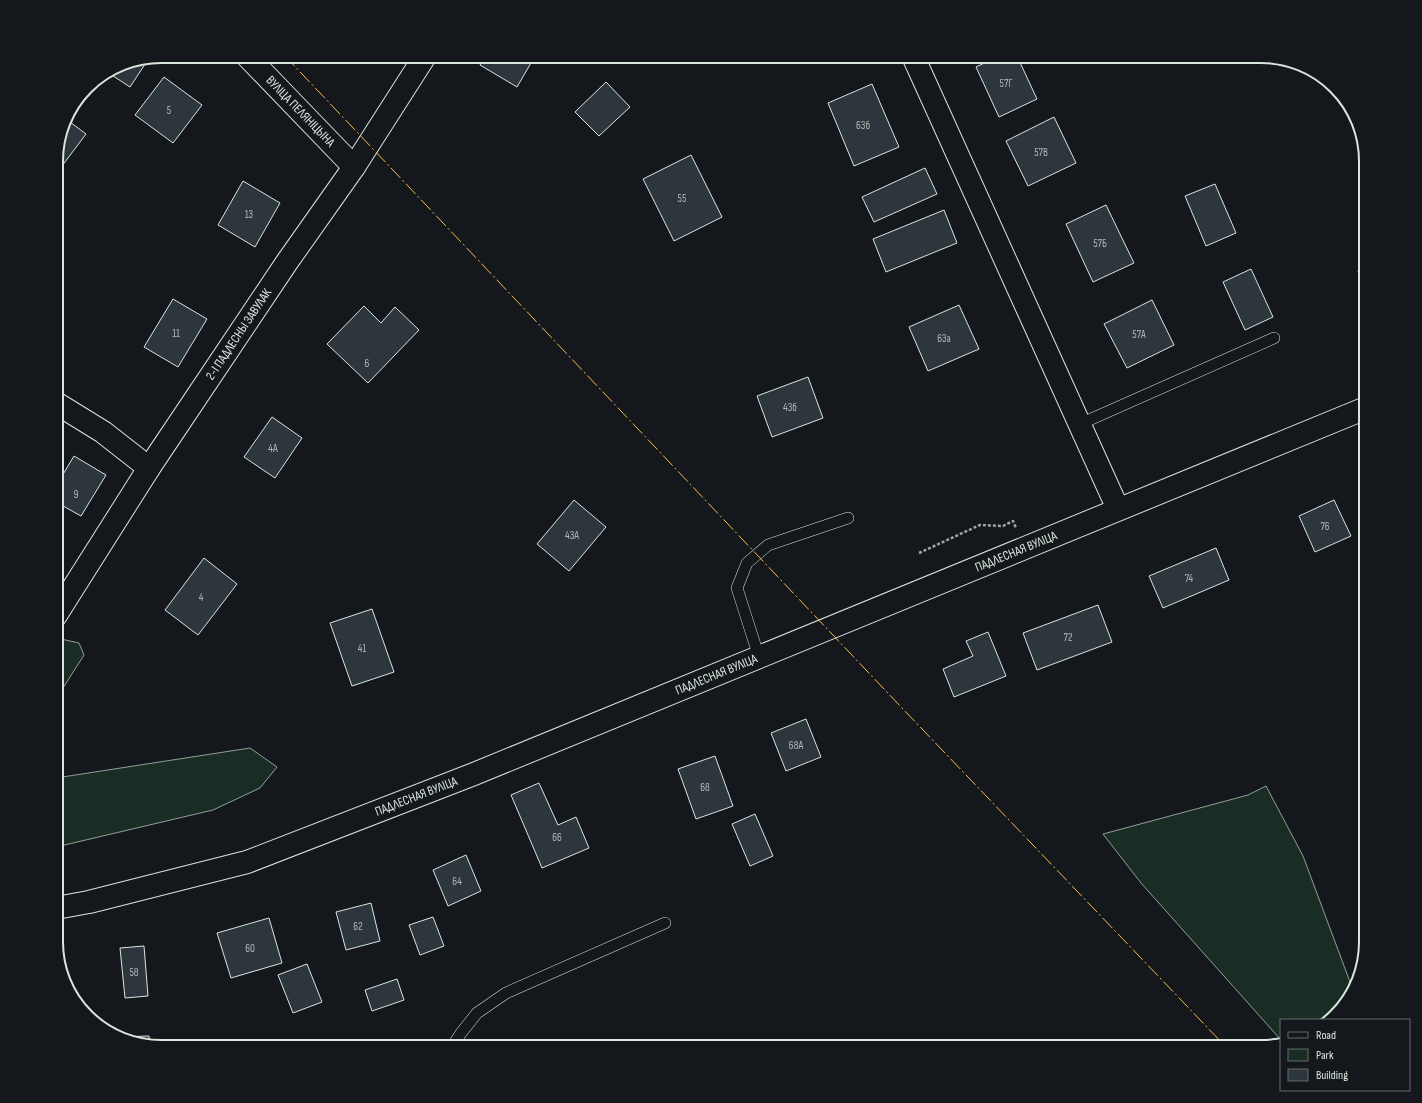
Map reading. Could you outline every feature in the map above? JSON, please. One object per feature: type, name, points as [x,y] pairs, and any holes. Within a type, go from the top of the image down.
[{"type":"street","name":"ВУЛІЦА ПЕЛЯНІЦЫНА","points":[[254,63],[354,167]]},
{"type":"street","name":"2-І ПАДЛЕСНЫ ЗАВУЛАК","points":[[63,604],[150,468],[287,262],[354,167],[415,63]]},
{"type":"street","points":[[916,63],[1118,509]]},
{"type":"street","points":[[63,407],[103,432],[150,468]]},
{"type":"street","name":"ПАДЛЕСНАЯ ВУЛІЦА","points":[[63,907],[89,902],[247,862],[474,774],[1359,411]]},
{"type":"lane","points":[[1080,424],[1274,338]]},
{"type":"lane","points":[[759,657],[736,588],[747,563],[768,545],[848,518]]},
{"type":"lane","points":[[456,1040],[477,1013],[506,993],[665,922]]},
{"type":"path","points":[[919,552],[980,525]]},
{"type":"green space","points":[[63,639],[79,643],[84,655],[63,688]]},
{"type":"green space","points":[[250,748],[277,767],[260,788],[213,810],[63,845],[63,777]]},
{"type":"green space","points":[[1266,786],[1303,856],[1350,983],[1339,1002],[1322,1019],[1280,1019],[1279,1038],[1141,883],[1103,834],[1248,795]]},
{"type":"building","points":[[481,63],[531,63],[517,87],[480,65]]},
{"type":"building","points":[[984,63],[1020,63],[1037,99],[999,117],[976,67]]},
{"type":"building","points":[[145,65],[130,87],[112,76],[123,70]]},
{"type":"building","points":[[164,77],[202,105],[173,143],[135,115]]},
{"type":"building","points":[[606,82],[630,107],[599,136],[575,112]]},
{"type":"building","points":[[872,84],[899,147],[854,166],[828,103]]},
{"type":"building","points":[[1054,117],[1076,163],[1028,186],[1006,141]]},
{"type":"building","points":[[70,122],[86,134],[63,165],[66,135]]},
{"type":"building","points":[[691,155],[722,217],[674,241],[643,179]]},
{"type":"building","points":[[925,168],[937,194],[874,222],[862,197]]},
{"type":"building","points":[[243,181],[280,203],[255,247],[218,225]]},
{"type":"building","points":[[1215,184],[1236,233],[1206,246],[1185,196]]},
{"type":"building","points":[[1106,205],[1134,263],[1093,282],[1066,224]]},
{"type":"building","points":[[944,210],[957,243],[886,272],[873,239]]},
{"type":"building","points":[[1251,269],[1273,317],[1245,330],[1223,282]]},
{"type":"building","points":[[173,299],[207,319],[178,367],[144,347]]},
{"type":"building","points":[[1152,300],[1174,345],[1127,368],[1104,324]]},
{"type":"building","points":[[959,305],[979,349],[928,371],[909,327]]},
{"type":"building","points":[[364,306],[381,323],[395,307],[419,330],[368,383],[327,344]]},
{"type":"building","points":[[808,377],[823,418],[772,437],[757,396]]},
{"type":"building","points":[[272,417],[302,438],[275,478],[244,457]]},
{"type":"building","points":[[74,456],[106,475],[81,516],[63,506],[63,474]]},
{"type":"building","points":[[574,500],[606,527],[569,571],[537,544]]},
{"type":"building","points":[[1334,500],[1351,536],[1315,552],[1299,516]]},
{"type":"building","points":[[1216,548],[1229,580],[1163,608],[1149,576]]},
{"type":"building","points":[[204,558],[237,584],[198,635],[165,610]]},
{"type":"building","points":[[1098,605],[1112,642],[1037,670],[1023,633]]},
{"type":"building","points":[[372,609],[394,672],[352,686],[330,623]]},
{"type":"building","points":[[988,632],[1006,676],[954,697],[943,669],[973,656],[966,641]]},
{"type":"building","points":[[806,719],[821,757],[786,771],[771,733]]},
{"type":"building","points":[[715,756],[733,806],[696,819],[678,769]]},
{"type":"building","points":[[539,783],[558,825],[576,817],[589,848],[542,868],[511,795]]},
{"type":"building","points":[[755,814],[773,856],[750,866],[732,824]]},
{"type":"building","points":[[466,855],[481,891],[448,906],[433,870]]},
{"type":"building","points":[[371,903],[380,941],[346,950],[336,912]]},
{"type":"building","points":[[433,917],[444,946],[420,955],[409,925]]},
{"type":"building","points":[[269,918],[282,963],[231,978],[217,933]]},
{"type":"building","points":[[144,946],[148,996],[125,998],[120,948]]},
{"type":"building","points":[[307,964],[322,1002],[293,1013],[278,975]]},
{"type":"building","points":[[397,979],[404,1000],[372,1011],[365,990]]},
{"type":"building","points":[[135,1036],[149,1036],[149,1039],[142,1038]]},
{"type":"power","points":[[292,63],[902,708],[1219,1040]]}]
